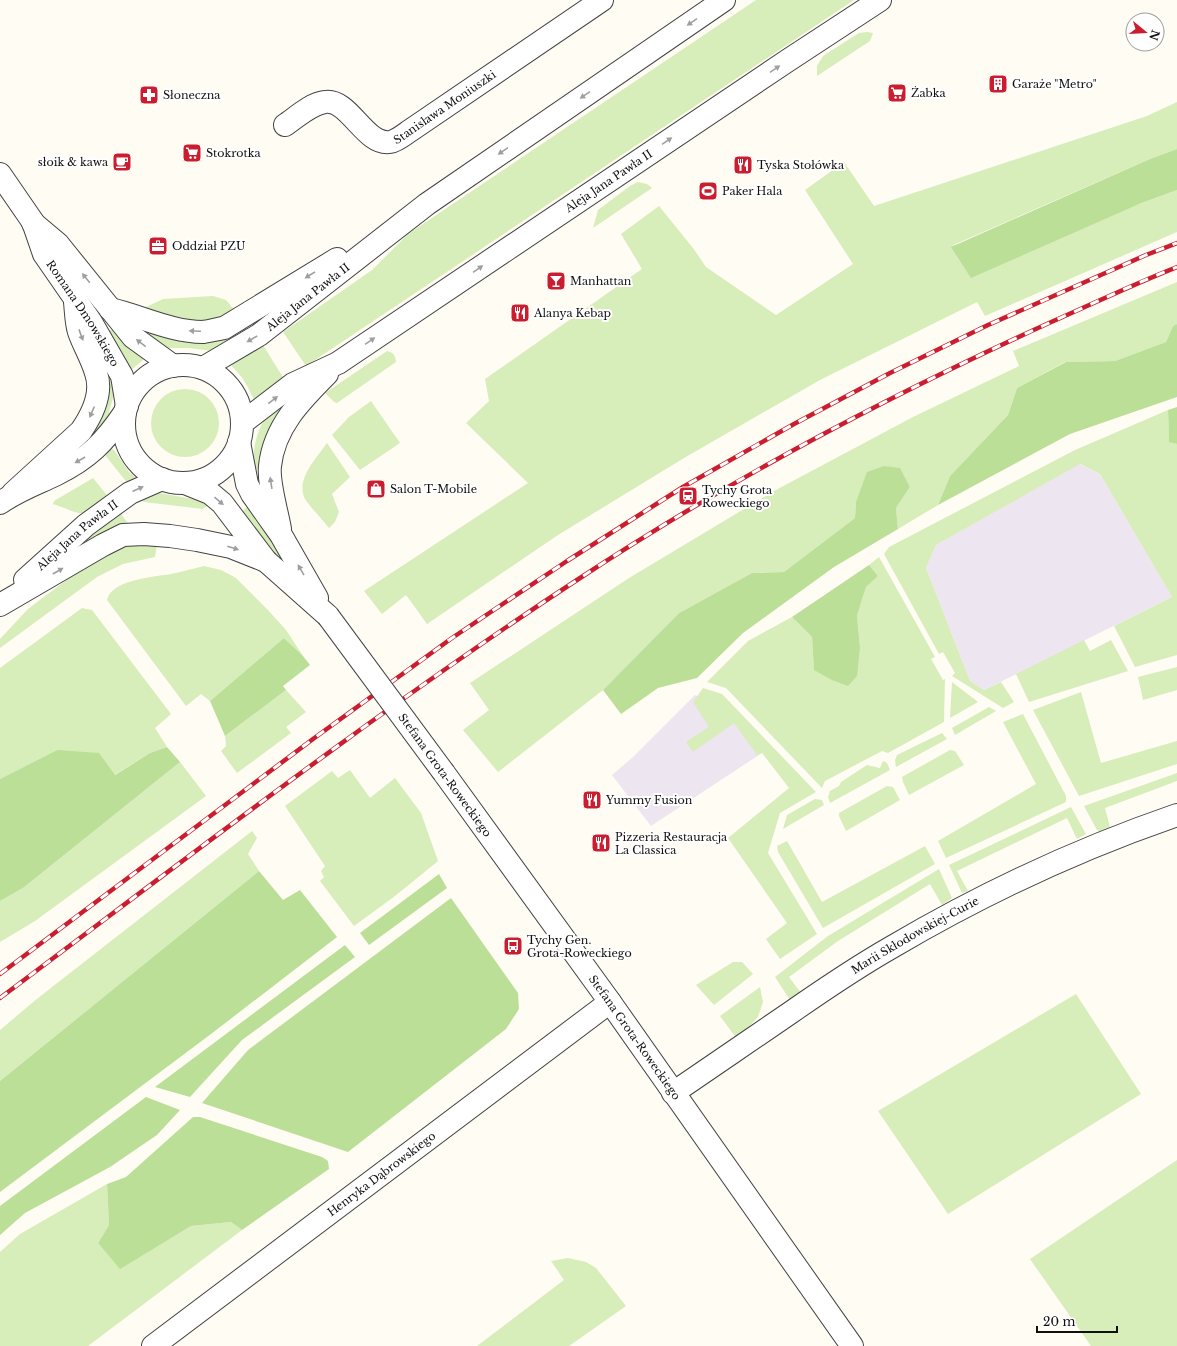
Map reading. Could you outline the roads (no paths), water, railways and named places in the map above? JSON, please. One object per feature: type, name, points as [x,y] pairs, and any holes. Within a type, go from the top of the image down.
[{"type":"street","name":"Stanisława Moniuszki","points":[[285,125],[311,107],[326,101],[344,109],[376,140],[391,142],[411,130],[602,0]]},
{"type":"street","name":"Aleja Jana Pawła II","points":[[202,368],[259,335],[427,204],[724,0]]},
{"type":"street","name":"Aleja Jana Pawła II","points":[[338,363],[787,60],[880,0]]},
{"type":"street","name":"Romana Dmowskiego","points":[[0,174],[32,222],[44,254],[92,322],[122,376],[126,409]]},
{"type":"street","points":[[110,309],[187,331],[204,332],[224,328],[427,204]]},
{"type":"street","name":"Romana Dmowskiego","points":[[32,222],[58,244],[133,337],[173,366]]},
{"type":"street","points":[[6,498],[81,431],[88,421],[95,406],[98,389],[97,374],[79,331],[74,296]]},
{"type":"street","points":[[240,433],[293,384],[338,363]]},
{"type":"street","points":[[281,535],[271,481],[270,466],[274,446],[286,420],[302,398],[338,363]]},
{"type":"street","points":[[6,498],[56,474],[86,457],[110,434],[126,409],[134,392],[144,379],[157,370],[173,366],[188,365],[202,368],[218,377],[231,390],[239,406],[240,433],[230,458],[218,471],[202,480],[185,483],[173,482],[162,479],[144,468],[131,452],[124,432],[126,409]]},
{"type":"street","name":"Stefana Grota-Roweckiego","points":[[240,433],[247,484],[257,502],[281,535],[328,616],[610,1002],[852,1346]]},
{"type":"street","name":"Aleja Jana Pawła II","points":[[0,604],[86,525],[130,493],[162,479]]},
{"type":"street","name":"Stefana Grota-Roweckiego","points":[[185,483],[210,493],[222,503],[266,561],[328,616]]},
{"type":"street","points":[[0,604],[123,535],[144,534],[170,536],[231,546],[266,561]]},
{"type":"street","name":"Marii Skłodowskiej-Curie","points":[[672,1092],[850,972],[892,946],[989,894],[1048,865],[1104,842],[1177,815]]},
{"type":"street","name":"Henryka Dąbrowskiego","points":[[153,1346],[610,1002]]},
{"type":"railway","points":[[0,974],[313,739],[452,638],[567,561],[683,487],[794,424],[890,373],[988,325],[1146,255],[1177,243]]},
{"type":"railway","points":[[0,998],[285,784],[430,680],[577,580],[691,508],[808,442],[928,380],[1049,323],[1177,267]]},
{"type":"place","name":"Garaże \"Metro\"","points":[[998,84]]},
{"type":"place","name":"Żabka","points":[[897,93]]},
{"type":"place","name":"Słoneczna","points":[[149,95]]},
{"type":"place","name":"Stokrotka","points":[[192,153]]},
{"type":"place","name":"słoik & kawa","points":[[122,162]]},
{"type":"place","name":"Tyska Stołówka","points":[[743,165]]},
{"type":"place","name":"Paker Hala","points":[[708,191]]},
{"type":"place","name":"Oddział PZU","points":[[158,246]]},
{"type":"place","name":"Manhattan","points":[[556,281]]},
{"type":"place","name":"Alanya Kebap","points":[[520,313]]},
{"type":"place","name":"Salon T-Mobile","points":[[376,489]]},
{"type":"place","name":"Tychy Grota Roweckiego","points":[[688,496]]},
{"type":"place","name":"Yummy Fusion","points":[[592,800]]},
{"type":"place","name":"Pizzeria Restauracja La Classica","points":[[601,843]]},
{"type":"place","name":"Tychy Gen. Grota-Roweckiego","points":[[513,946]]}]
